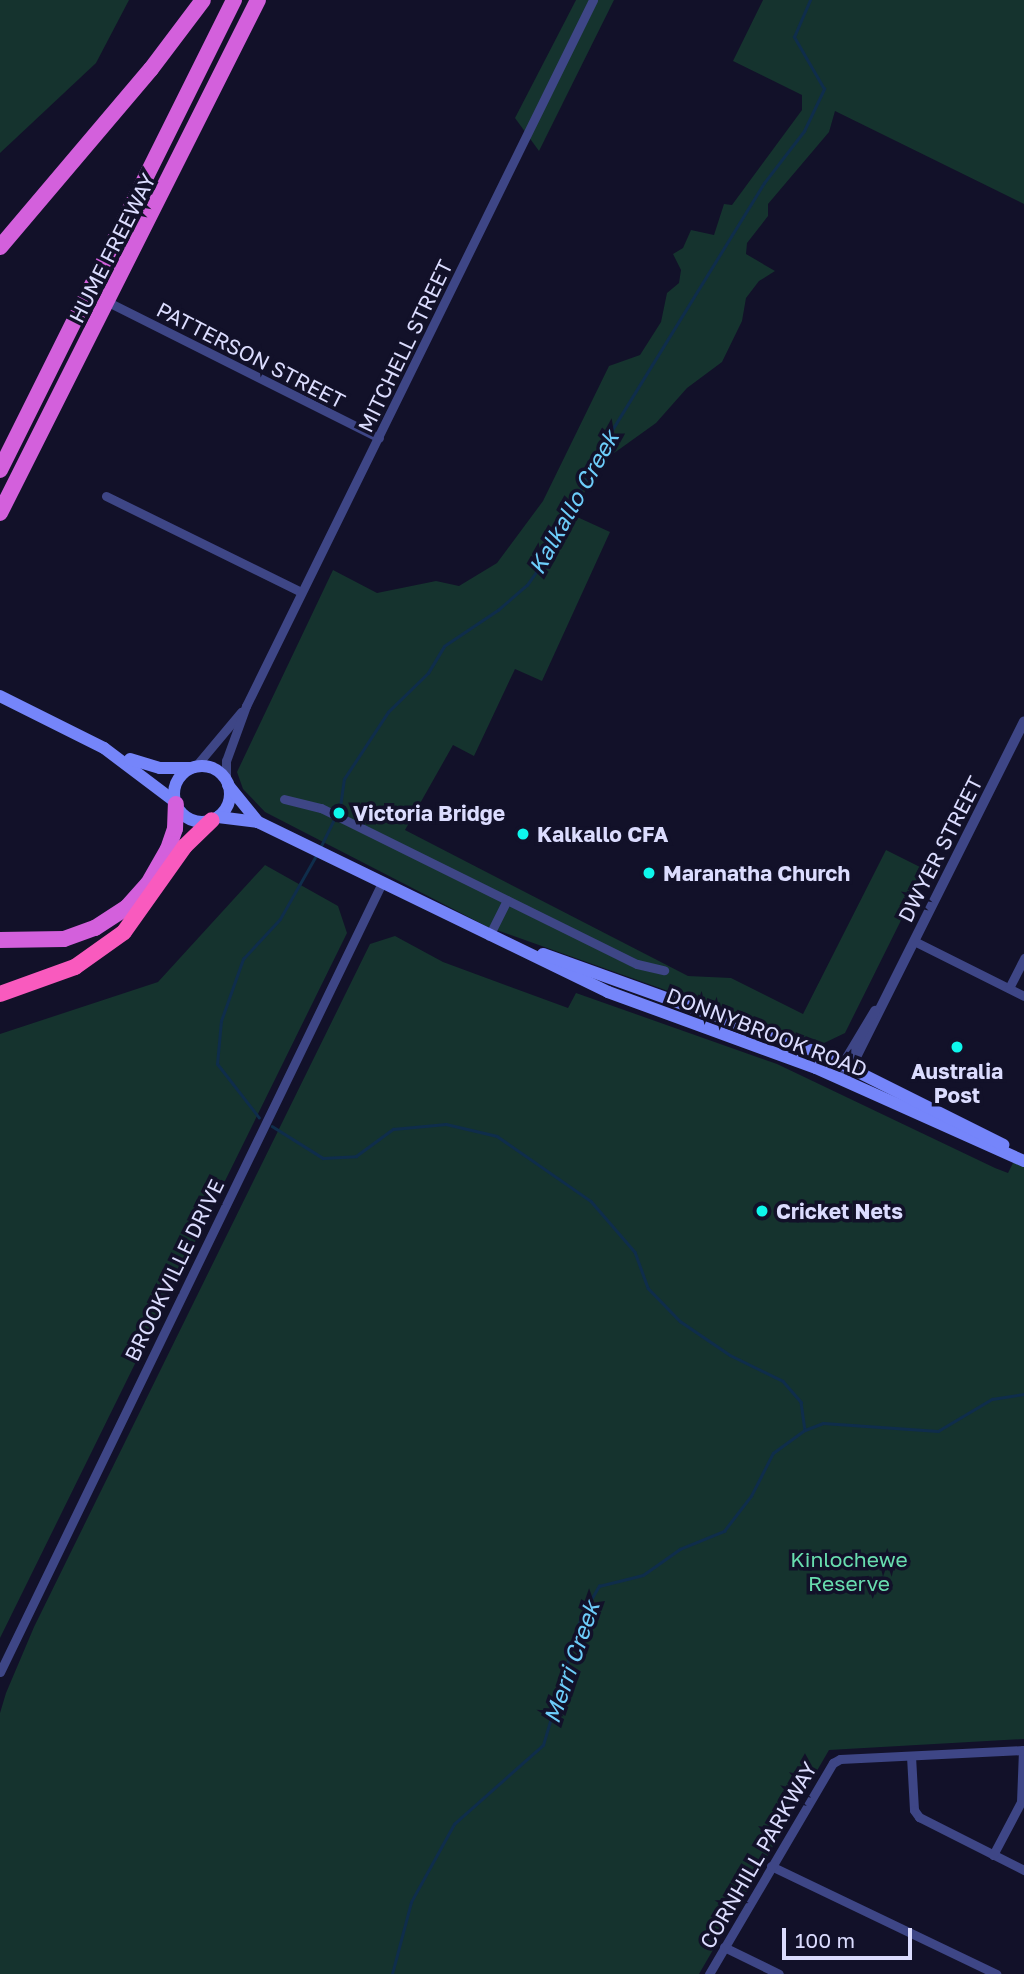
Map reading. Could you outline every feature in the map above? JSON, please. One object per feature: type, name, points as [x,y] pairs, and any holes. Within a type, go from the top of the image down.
[{"type":"highway","points":[[0,247],[151,69],[203,0]]},
{"type":"highway","name":"HUME FREEWAY","points":[[0,470],[234,0]]},
{"type":"highway","name":"HUME FREEWAY","points":[[0,513],[258,0]]},
{"type":"highway","points":[[0,529],[24,465]]},
{"type":"highway","points":[[0,940],[64,939],[95,928],[127,907],[148,884],[168,849],[175,829],[175,802]]},
{"type":"highway","points":[[0,994],[75,967],[124,932],[177,855],[215,818]]},
{"type":"main road","points":[[0,696],[104,748],[153,766],[216,770],[227,782],[228,802],[215,818],[186,817],[175,802],[104,748]]},
{"type":"main road","points":[[175,802],[179,778],[193,768]]},
{"type":"main road","name":"DONNYBROOK ROAD","points":[[227,782],[258,822]]},
{"type":"main road","name":"DONNYBROOK ROAD","points":[[215,818],[258,822],[381,885],[608,992],[836,1076],[1024,1158]]},
{"type":"main road","name":"DONNYBROOK ROAD","points":[[493,938],[847,1065],[1024,1158]]},
{"type":"street","name":"MITCHELL STREET","points":[[227,782],[226,761],[246,706],[593,0]]},
{"type":"street","name":"PATTERSON STREET","points":[[108,302],[379,438]]},
{"type":"street","points":[[106,496],[301,592]]},
{"type":"street","name":"MITCHELL STREET","points":[[193,768],[246,706]]},
{"type":"street","name":"DWYER STREET","points":[[836,1076],[847,1065],[889,992],[1024,722]]},
{"type":"street","name":"DONNYBROOK ROAD","points":[[284,799],[327,811],[637,964],[664,970]]},
{"type":"street","name":"BROOKVILLE DRIVE","points":[[0,1672],[381,885]]},
{"type":"street","points":[[493,938],[507,900]]},
{"type":"street","points":[[914,941],[1024,996]]},
{"type":"street","points":[[1009,988],[1024,958]]},
{"type":"street","points":[[993,1855],[1021,1802],[1023,1750]]},
{"type":"street","name":"CORNHILL PARKWAY","points":[[709,1974],[827,1767],[840,1759],[1023,1750]]},
{"type":"street","points":[[911,1756],[914,1810],[919,1817],[1024,1870]]},
{"type":"street","points":[[771,1866],[996,1974]]},
{"type":"street","points":[[724,1947],[779,1974]]},
{"type":"green space","points":[[0,0],[129,0],[96,63],[0,153]]},
{"type":"green space","points":[[576,0],[614,0],[539,151],[515,118]]},
{"type":"green space","points":[[763,0],[1024,0],[1024,204],[835,111],[829,132],[768,204],[768,216],[747,243],[746,254],[775,271],[759,281],[746,298],[742,321],[722,362],[687,388],[656,423],[603,461],[585,491],[575,516],[610,532],[542,681],[515,669],[474,756],[453,745],[405,830],[688,976],[731,978],[803,1014],[886,850],[926,870],[845,1033],[820,1045],[488,927],[265,812],[243,789],[237,772],[333,570],[377,593],[436,581],[459,586],[497,563],[543,501],[609,366],[640,355],[661,322],[667,293],[679,283],[681,270],[673,254],[683,248],[691,230],[714,235],[724,204],[732,205],[802,110],[802,95],[733,61]]},
{"type":"green space","points":[[265,865],[338,906],[347,933],[0,1638],[0,1034],[158,982]]},
{"type":"green space","name":"Kinlochewe Reserve","points":[[395,936],[443,962],[568,1008],[576,993],[777,1064],[1008,1173],[1014,1161],[1024,1166],[1024,1739],[829,1750],[699,1974],[0,1974],[0,1713],[6,1693],[34,1627],[370,944]]},
{"type":"waterway","name":"Kalkallo Creek","points":[[320,848],[340,807],[344,779],[388,712],[428,673],[444,646],[498,610],[527,585],[541,565],[612,430],[764,183],[804,131],[824,89],[794,37],[810,0]]},
{"type":"waterway","name":"Kalkallo Creek","points":[[259,1118],[217,1064],[221,1021],[243,959],[280,919],[317,854]]},
{"type":"waterway","name":"Kalkallo Creek","points":[[272,1126],[323,1158],[356,1156],[393,1129],[446,1124],[497,1136],[591,1201],[635,1252],[648,1288],[680,1321],[730,1355],[783,1381],[801,1402],[805,1430]]},
{"type":"waterway","name":"Merri Creek","points":[[392,1974],[411,1902],[454,1824],[543,1745],[581,1617],[599,1586],[643,1575],[680,1549],[724,1531],[751,1496],[773,1453],[805,1430],[823,1423],[938,1431],[992,1399],[1024,1394]]},
{"type":"place","name":"Victoria Bridge","points":[[339,813]]},
{"type":"place","name":"Kalkallo CFA","points":[[523,834]]},
{"type":"place","name":"Maranatha Church","points":[[649,873]]},
{"type":"place","name":"Australia Post","points":[[957,1047]]},
{"type":"place","name":"Cricket Nets","points":[[762,1211]]}]
